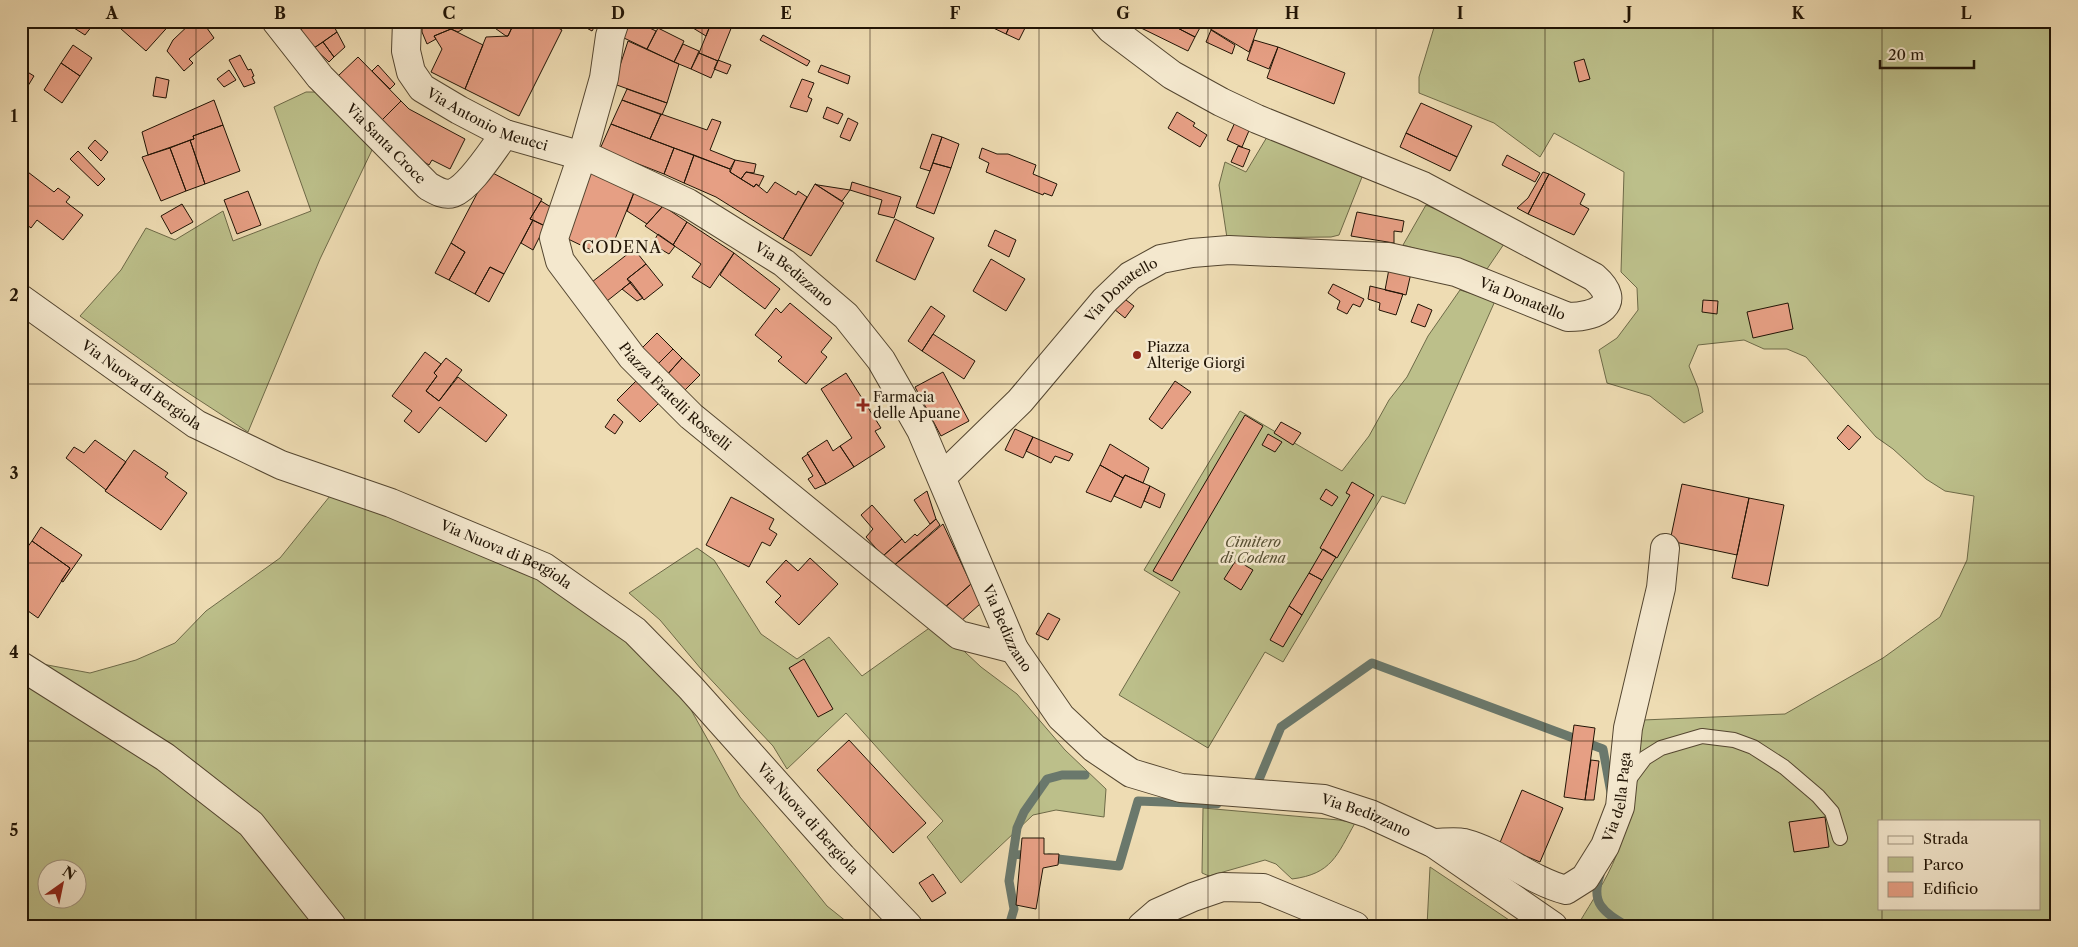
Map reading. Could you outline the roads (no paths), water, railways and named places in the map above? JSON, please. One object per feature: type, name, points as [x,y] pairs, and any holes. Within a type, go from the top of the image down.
[{"type":"street","name":"Via Santa Croce","points":[[276,21],[320,77],[428,186],[442,194],[452,193],[462,187],[505,134]]},
{"type":"street","name":"Via Antonio Meucci","points":[[407,21],[406,51],[410,72],[422,88],[505,134],[587,157]]},
{"type":"street","name":"Piazza Fratelli Rosselli","points":[[616,21],[610,36],[604,78],[587,157],[554,238],[560,262],[632,357],[691,416],[959,635],[1014,648]]},
{"type":"street","name":"Via Donatello","points":[[942,477],[1020,401],[1105,300],[1130,276],[1161,259],[1192,253],[1229,250],[1388,257],[1456,272],[1568,317],[1585,317],[1600,311],[1607,302],[1608,293],[1604,286],[1594,277],[1423,186],[1257,119],[1221,102],[1172,75],[1110,29],[1104,21]]},
{"type":"street","name":"Via Bedizzano","points":[[587,157],[688,203],[745,237],[784,263],[846,316],[881,360],[921,430],[1014,648],[1061,717],[1094,748],[1131,773],[1181,788],[1324,800],[1370,814],[1433,843],[1552,926]]},
{"type":"street","name":"Via Nuova di Bergiola","points":[[21,299],[196,424],[281,465],[391,503],[544,567],[635,631],[690,687],[842,857],[908,926]]},
{"type":"street","name":"Via della Paga","points":[[1433,843],[1462,843],[1490,852],[1544,884],[1566,890],[1585,878],[1604,846],[1620,807],[1628,728],[1661,588],[1665,548]]},
{"type":"street","points":[[21,666],[165,757],[251,824],[332,926]]},
{"type":"street","points":[[1142,926],[1157,914],[1193,897],[1222,887],[1263,888],[1355,926]]},
{"type":"lane","points":[[1622,788],[1645,758],[1662,748],[1702,736],[1734,740],[1753,747],[1784,767],[1818,796],[1832,812],[1840,838]]},
{"type":"waterway","points":[[1255,789],[1281,727],[1372,663],[1603,749],[1611,793]]},
{"type":"waterway","points":[[1009,926],[1014,909],[1009,881],[1017,828],[1024,812],[1047,779],[1062,775],[1085,775]]},
{"type":"waterway","points":[[1049,858],[1119,866],[1138,801],[1217,804]]},
{"type":"waterway","points":[[1013,854],[1031,856]]},
{"type":"waterway","points":[[1600,875],[1597,893],[1601,906],[1627,926]]},
{"type":"place","name":"Piazza Alterige Giorgi","points":[[1137,355]]},
{"type":"place","name":"Farmacia delle Apuane","points":[[863,405]]},
{"type":"district","name":"CODENA","points":[[622,247]]},
{"type":"park label","name":"Cimitero di Codena","points":[[1253,550]]}]
